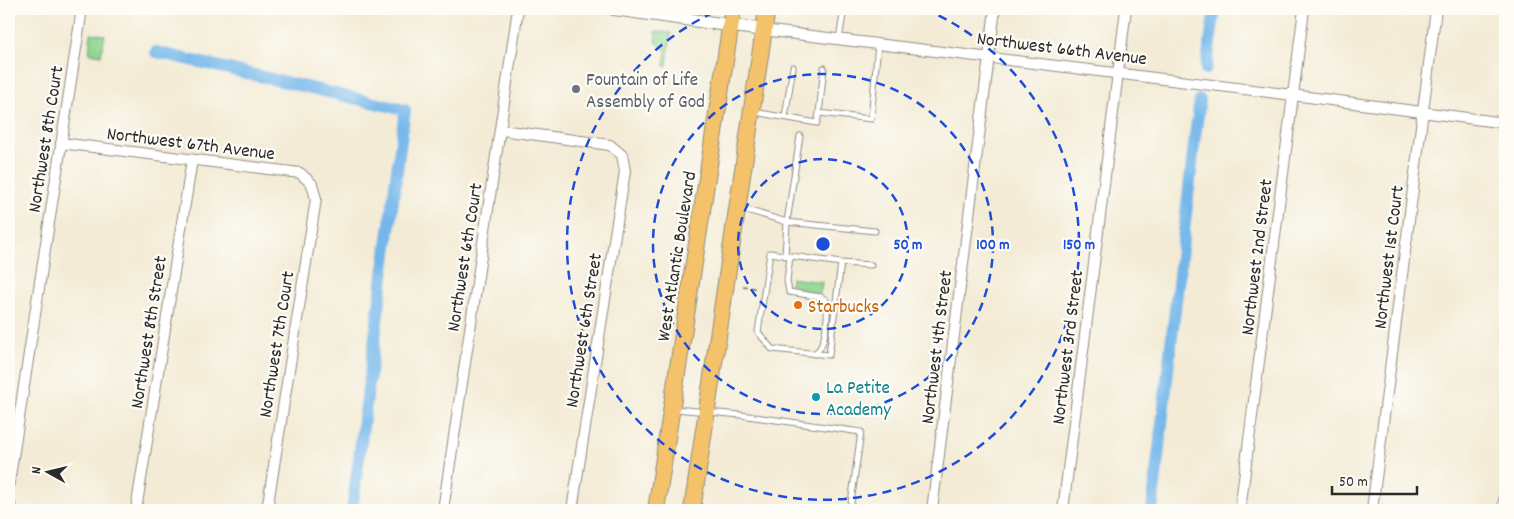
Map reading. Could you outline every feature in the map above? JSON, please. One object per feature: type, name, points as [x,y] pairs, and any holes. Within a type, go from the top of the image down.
[{"type":"main road","points":[[692,510],[767,9]]},
{"type":"main road","name":"West Atlantic Boulevard","points":[[656,510],[732,16]]},
{"type":"street","name":"Northwest 8th Court","points":[[9,483],[82,9]]},
{"type":"street","name":"Northwest 6th Court","points":[[442,510],[518,9]]},
{"type":"street","name":"Northwest 66th Avenue","points":[[614,9],[732,16],[763,30],[1505,123]]},
{"type":"street","name":"Northwest 4th Street","points":[[932,510],[995,9]]},
{"type":"street","name":"Northwest 3rd Street","points":[[1062,510],[1126,9]]},
{"type":"street","name":"Northwest 2nd Street","points":[[1240,510],[1304,9]]},
{"type":"street","name":"Northwest 1st Court","points":[[1372,510],[1436,9]]},
{"type":"street","name":"Northwest 6th Street","points":[[500,130],[610,145],[622,155],[625,171],[572,510]]},
{"type":"street","name":"Northwest 67th Avenue","points":[[61,143],[300,173],[312,184]]},
{"type":"street","name":"Northwest 8th Street","points":[[136,510],[192,160]]},
{"type":"street","name":"Northwest 7th Court","points":[[266,510],[316,200],[312,184]]},
{"type":"street","points":[[1503,510],[1505,490]]},
{"type":"street","points":[[9,502],[12,510]]},
{"type":"lane","points":[[839,39],[844,9]]},
{"type":"lane","points":[[819,113],[871,119],[878,44]]},
{"type":"lane","points":[[786,117],[793,66]]},
{"type":"lane","points":[[751,111],[818,123],[824,68]]},
{"type":"lane","points":[[800,136],[787,222],[787,281],[789,292],[821,297],[826,300],[828,306],[824,338],[821,348],[814,354]]},
{"type":"lane","points":[[737,208],[787,222],[875,232]]},
{"type":"lane","points":[[841,263],[829,355],[772,349],[758,332],[770,253],[841,263],[871,265]]},
{"type":"lane","points":[[672,408],[741,415],[861,432],[850,510]]},
{"type":"path","points":[[743,286],[760,289]]},
{"type":"green space","points":[[656,31],[671,33],[667,66],[664,66],[666,49],[662,48],[655,41]]},
{"type":"green space","points":[[91,33],[105,35],[101,55],[89,53]]},
{"type":"green space","points":[[791,278],[822,282],[820,294],[794,290],[790,286]]},
{"type":"waterway","points":[[1206,69],[1215,9]]},
{"type":"waterway","points":[[156,52],[405,110],[352,510]]},
{"type":"waterway","points":[[1152,510],[1200,100]]},
{"type":"place","name":"Fountain of Life Assembly of God","points":[[576,89]]},
{"type":"place","name":"Starbucks","points":[[798,305]]},
{"type":"place","name":"La Petite Academy","points":[[816,397]]}]
